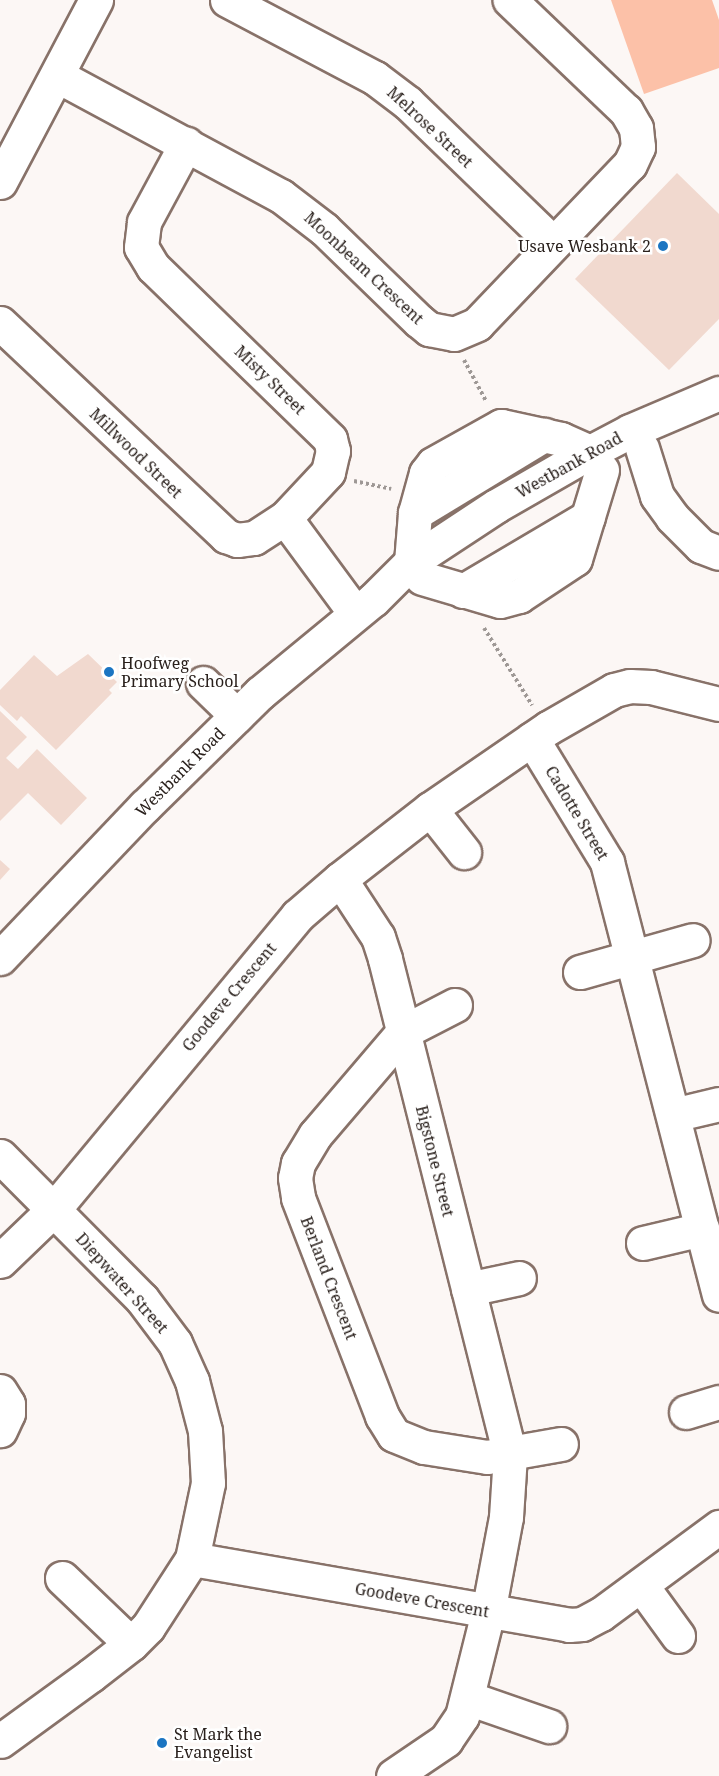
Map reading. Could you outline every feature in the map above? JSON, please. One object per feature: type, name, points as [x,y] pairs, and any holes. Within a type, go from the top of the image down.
[{"type":"street","points":[[0,182],[58,76],[96,0]]},
{"type":"street","name":"Melrose Street","points":[[227,0],[375,78],[408,103],[553,243]]},
{"type":"street","points":[[454,334],[477,324],[630,164],[638,147],[638,138],[632,119],[626,111],[510,0]]},
{"type":"street","name":"Moonbeam Crescent","points":[[58,76],[300,208],[419,321],[429,329],[454,334]]},
{"type":"street","name":"Misty Street","points":[[186,144],[144,222],[141,240],[145,257],[324,431],[333,451],[328,472]]},
{"type":"street","name":"Millwood Street","points":[[0,323],[226,536],[237,540],[254,538],[285,518]]},
{"type":"street","name":"Westbank Road","points":[[596,461],[630,431],[719,393]]},
{"type":"street","name":"Westbank Road","points":[[0,958],[145,807],[237,716],[364,607],[417,570],[496,506],[596,461],[642,448],[719,413]]},
{"type":"street","points":[[534,433],[561,439],[596,461],[584,528],[477,603],[417,570],[412,498],[534,433]]},
{"type":"street","points":[[642,448],[657,496],[672,517],[701,546],[719,553]]},
{"type":"street","points":[[328,472],[285,518],[364,607]]},
{"type":"street","points":[[203,682],[237,716]]},
{"type":"street","name":"Goodeve Crescent","points":[[0,1261],[54,1209],[297,916],[340,879],[430,809],[540,734],[614,690],[630,686],[651,687],[719,704]]},
{"type":"street","name":"Cadotte Street","points":[[540,734],[608,862],[717,1280]]},
{"type":"street","points":[[430,809],[464,852]]},
{"type":"street","name":"Bigstone Street","points":[[340,879],[378,937],[510,1455],[506,1517],[488,1612],[468,1698],[453,1733],[393,1776]]},
{"type":"street","points":[[580,972],[693,940]]},
{"type":"street","points":[[403,1032],[455,1005]]},
{"type":"street","name":"Berland Crescent","points":[[403,1032],[303,1153],[295,1178],[298,1198],[388,1428],[402,1439],[424,1447],[471,1456],[510,1455]]},
{"type":"street","points":[[673,1115],[719,1104]]},
{"type":"street","name":"Diepwater Street","points":[[0,1156],[158,1317],[175,1343],[192,1382],[205,1431],[208,1483],[192,1559],[160,1611],[131,1644],[0,1741]]},
{"type":"street","points":[[643,1243],[702,1229]]},
{"type":"street","points":[[468,1289],[519,1278]]},
{"type":"street","points":[[0,1391],[8,1404],[8,1413],[0,1430]]},
{"type":"street","points":[[686,1412],[719,1402]]},
{"type":"street","points":[[510,1455],[561,1444]]},
{"type":"street","name":"Goodeve Crescent","points":[[192,1559],[552,1623],[582,1624],[602,1614],[719,1527]]},
{"type":"street","points":[[62,1578],[131,1644]]},
{"type":"street","points":[[641,1585],[678,1636]]},
{"type":"street","points":[[468,1698],[549,1726]]},
{"type":"path","points":[[454,334],[462,358],[492,410]]},
{"type":"path","points":[[328,472],[412,498]]},
{"type":"path","points":[[477,603],[486,634],[540,734]]},
{"type":"shaded area","points":[[611,0],[712,0],[719,20],[719,68],[644,94]]},
{"type":"building","name":"Usave Wesbank 2","points":[[677,173],[719,214],[719,319],[669,370],[575,279]]},
{"type":"building","points":[[88,654],[117,682],[109,690],[112,693],[56,750],[21,716],[17,721],[0,705],[0,690],[34,655],[57,676]]},
{"type":"building","points":[[0,711],[27,737],[6,758],[18,769],[37,749],[87,798],[61,825],[28,793],[0,821]]},
{"type":"building","points":[[0,860],[10,869],[0,880]]},
{"type":"place","name":"Usave Wesbank 2","points":[[663,246]]},
{"type":"place","name":"Hoofweg Primary School","points":[[109,672]]},
{"type":"place","name":"St Mark the Evangelist","points":[[162,1743]]}]
